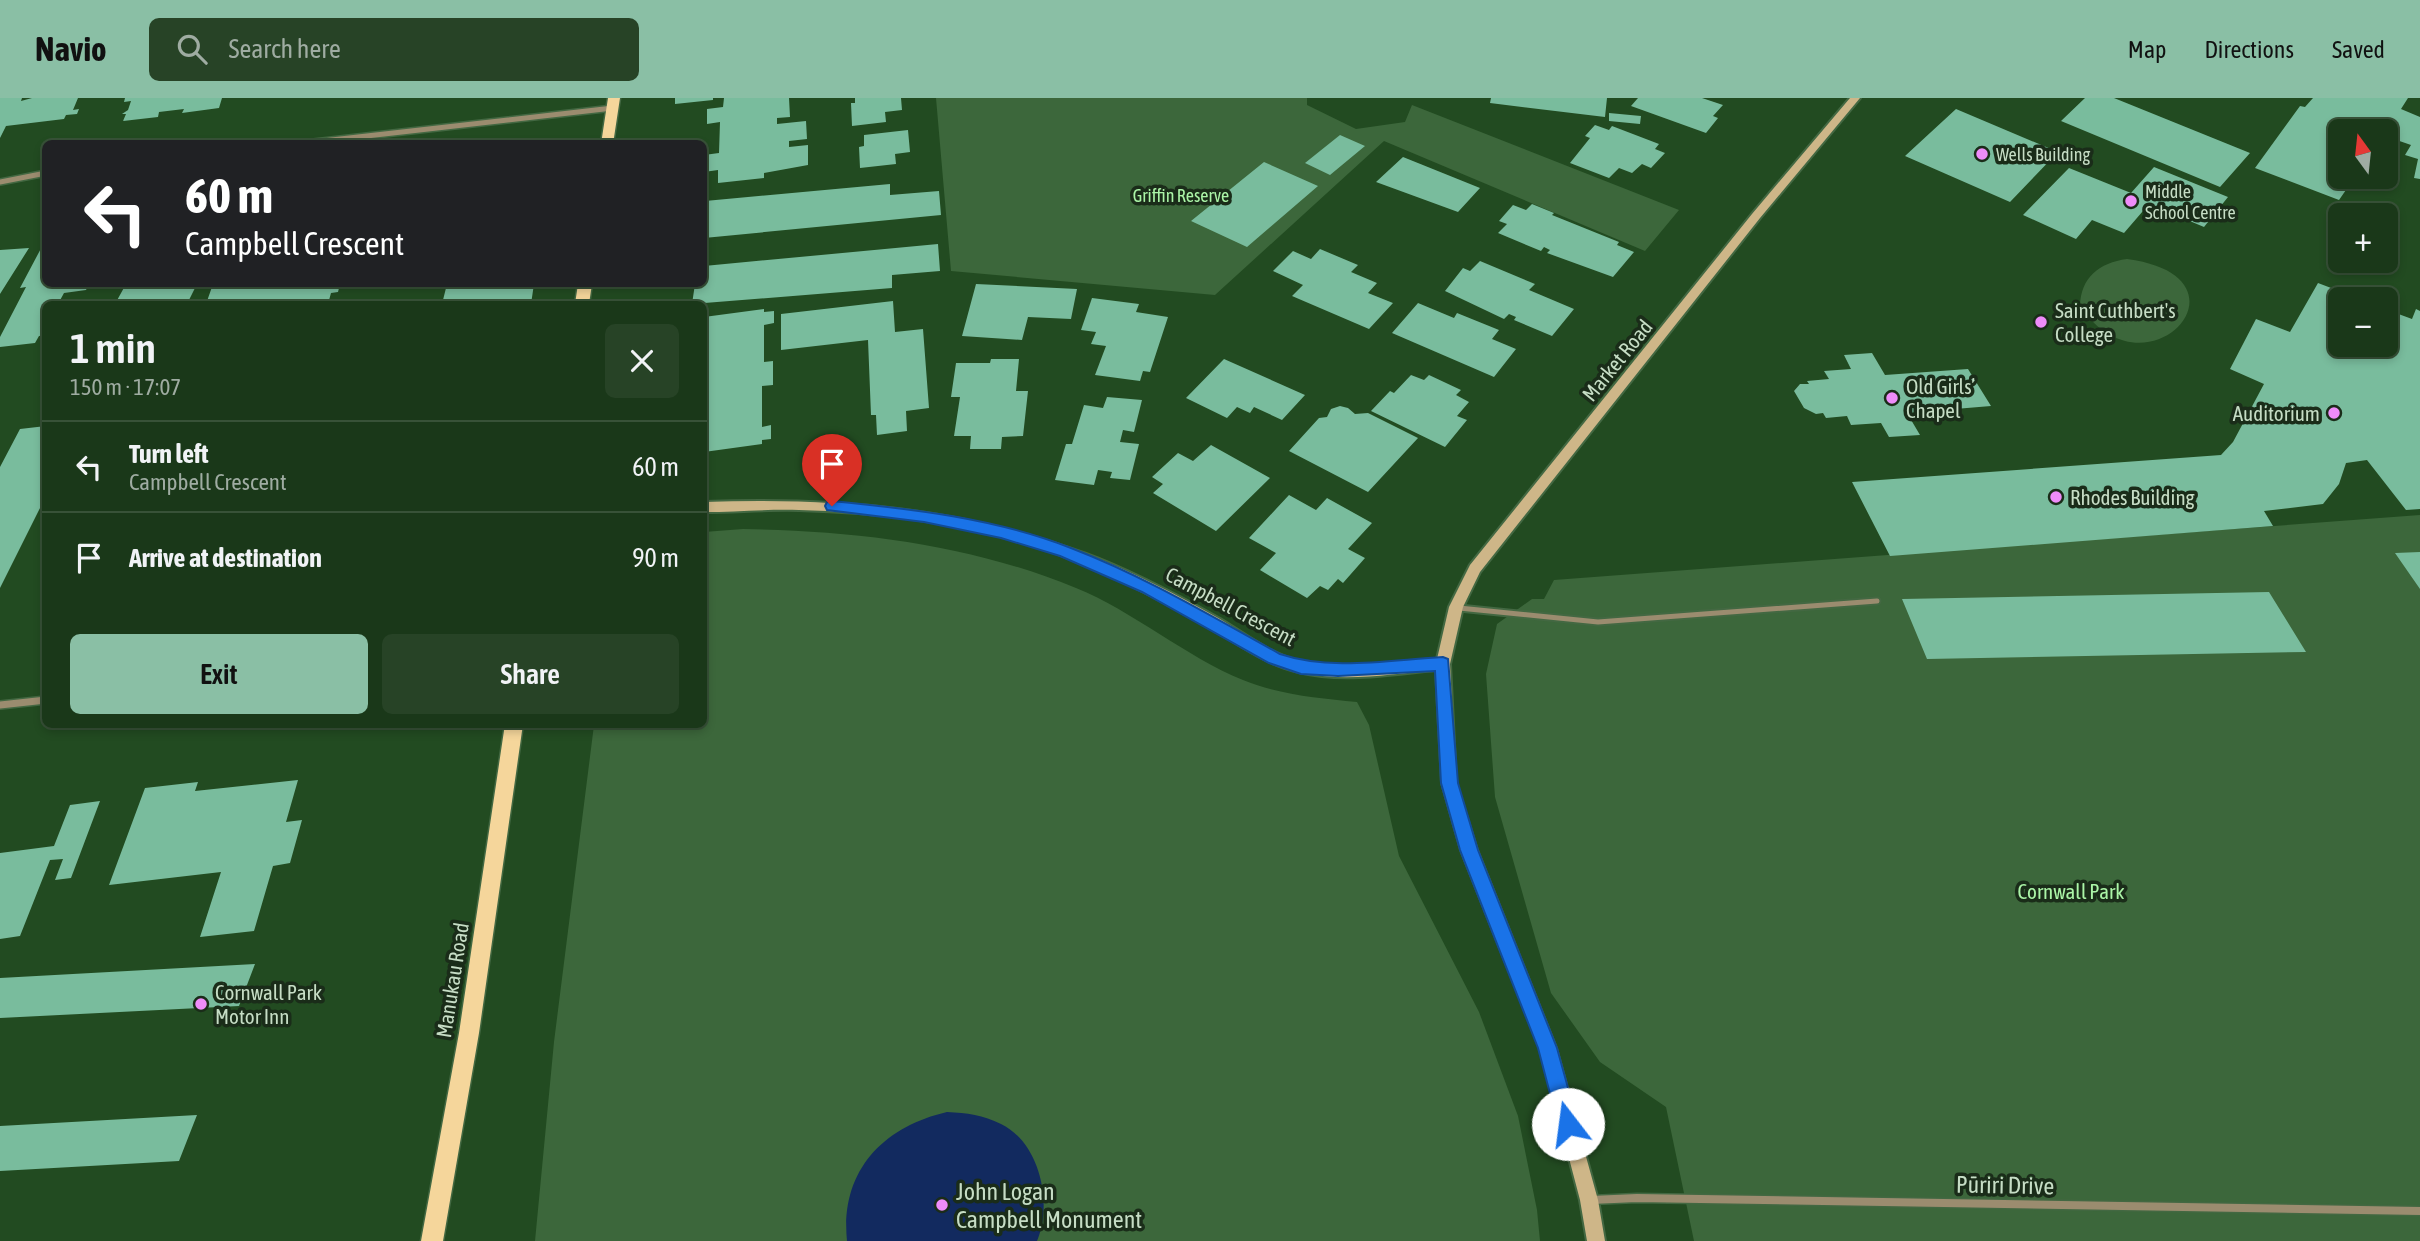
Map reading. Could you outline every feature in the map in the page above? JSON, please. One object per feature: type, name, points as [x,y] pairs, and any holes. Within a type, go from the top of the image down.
[{"type":"main road","name":"Market Road","points":[[1443,664],[1456,607],[1475,569],[1756,216],[1855,98]]},
{"type":"main road","points":[[608,140],[613,103]]},
{"type":"main road","name":"Campbell Crescent","points":[[707,507],[856,507],[924,516],[1001,532],[1084,558],[1157,593],[1274,658],[1301,667],[1338,670],[1443,664]]},
{"type":"main road","points":[[1443,664],[1450,783],[1469,850],[1548,1048],[1590,1200],[1596,1241]]},
{"type":"main road","name":"Manukau Road","points":[[432,1241],[469,1033],[513,728]]},
{"type":"street","points":[[327,140],[613,103]]},
{"type":"street","points":[[0,182],[42,174]]},
{"type":"street","points":[[0,705],[42,701]]},
{"type":"street","name":"Pūriri Drive","points":[[1590,1200],[1651,1198],[2420,1210]]},
{"type":"lane","points":[[1456,607],[1598,622],[1877,601]]},
{"type":"green space","name":"Griffin Reserve","points":[[936,98],[1307,98],[1307,105],[1356,129],[1405,122],[1412,105],[1679,210],[1645,251],[1384,141],[1215,295],[951,271]]},
{"type":"green space","points":[[2127,259],[2166,270],[2186,288],[2189,308],[2179,326],[2159,339],[2134,343],[2107,333],[2080,306],[2084,287],[2093,273],[2108,264]]},
{"type":"green space","name":"Cornwall Park","points":[[2420,515],[2420,1241],[1694,1241],[1666,1107],[1600,1062],[1551,993],[1495,797],[1486,674],[1497,624],[1532,599],[1544,599],[1554,580]]},
{"type":"green space","points":[[786,530],[870,537],[995,560],[1036,573],[1097,598],[1201,659],[1243,680],[1285,692],[1357,702],[1369,725],[1399,856],[1479,1012],[1518,1116],[1537,1210],[1540,1241],[535,1241],[554,1042],[594,728],[707,728],[707,532]]},
{"type":"water","points":[[947,1112],[975,1115],[994,1121],[1014,1133],[1025,1145],[1034,1159],[1043,1192],[1042,1226],[1037,1241],[847,1241],[847,1216],[851,1194],[858,1174],[870,1156],[885,1141],[903,1129]]},
{"type":"building","points":[[0,98],[22,98],[21,101],[32,98],[78,98],[73,110],[79,109],[77,114],[66,115],[64,119],[6,126],[0,138]]},
{"type":"building","points":[[125,98],[222,98],[219,108],[182,113],[184,109],[159,112],[158,117],[123,121],[126,114],[122,114],[128,110],[131,101],[124,102]]},
{"type":"building","points":[[675,98],[713,98],[713,100],[675,104]]},
{"type":"building","points":[[724,98],[789,98],[790,117],[777,118],[777,124],[806,121],[807,139],[789,141],[789,147],[808,145],[808,165],[764,173],[764,178],[718,183],[718,170],[707,172],[707,155],[719,153],[720,122],[707,124],[707,109],[723,107]]},
{"type":"building","points":[[855,98],[901,98],[902,110],[885,112],[886,122],[852,126],[851,103],[855,103]]},
{"type":"building","points":[[1491,98],[1607,98],[1605,117],[1490,103]]},
{"type":"building","points":[[1638,98],[1702,98],[1723,105],[1713,116],[1718,118],[1706,133],[1631,106]]},
{"type":"building","points":[[2085,98],[2114,98],[2250,153],[2220,187],[2061,121]]},
{"type":"building","points":[[2313,98],[2408,98],[2401,109],[2420,117],[2420,179],[2414,178],[2418,159],[2405,155],[2411,145],[2398,140],[2398,119],[2328,119],[2328,189],[2347,189],[2339,200],[2255,168],[2300,106],[2305,107]]},
{"type":"building","name":"Wells Building","points":[[1956,109],[2058,152],[2010,202],[1905,156]]},
{"type":"building","points":[[1609,113],[1641,116],[1640,124],[1609,121]]},
{"type":"building","points":[[1595,125],[1609,130],[1612,126],[1659,144],[1655,149],[1665,153],[1651,168],[1642,164],[1632,173],[1619,168],[1609,178],[1570,163],[1590,138],[1585,136]]},
{"type":"building","points":[[908,130],[910,152],[895,154],[896,164],[860,168],[859,147],[864,146],[864,135]]},
{"type":"building","points":[[1340,135],[1365,146],[1330,175],[1305,163]]},
{"type":"building","points":[[1403,157],[1480,188],[1458,212],[1376,182]]},
{"type":"building","points":[[1264,162],[1318,186],[1247,247],[1191,221]]},
{"type":"building","name":"Middle School Centre","points":[[2154,167],[2228,197],[2204,227],[2149,204],[2124,233],[2092,220],[2076,239],[2023,215],[2069,168],[2131,193]]},
{"type":"building","points":[[890,184],[890,195],[939,191],[941,215],[707,238],[707,201]]},
{"type":"building","points":[[1532,204],[1619,242],[1617,245],[1634,252],[1613,277],[1547,253],[1550,250],[1544,247],[1541,251],[1498,233],[1507,224],[1499,221],[1513,205],[1526,210]]},
{"type":"building","points":[[938,244],[940,271],[892,275],[892,288],[707,303],[692,301],[695,287],[707,287],[707,266]]},
{"type":"building","points":[[42,247],[42,287],[88,287],[86,290],[64,293],[60,301],[42,301],[42,336],[35,343],[0,347],[0,337],[26,287],[20,288]]},
{"type":"building","points":[[29,248],[0,294],[0,250]]},
{"type":"building","points":[[1320,249],[1358,265],[1351,272],[1377,283],[1368,293],[1393,303],[1369,329],[1292,296],[1303,285],[1273,271],[1293,251],[1311,259]]},
{"type":"building","points":[[1480,261],[1535,284],[1529,290],[1574,309],[1552,336],[1514,320],[1516,317],[1509,314],[1504,319],[1445,291],[1463,268],[1470,271]]},
{"type":"building","points":[[2318,283],[2328,287],[2328,357],[2398,357],[2398,314],[2412,319],[2416,309],[2420,311],[2420,509],[2406,510],[2367,460],[2346,463],[2339,484],[2323,504],[2264,511],[2273,526],[1890,556],[1852,482],[2221,455],[2233,442],[2264,384],[2230,369],[2256,319],[2290,332]]},
{"type":"building","points":[[976,284],[1077,289],[1071,319],[1028,317],[1022,340],[962,336]]},
{"type":"building","points":[[124,287],[196,287],[188,301],[117,301]]},
{"type":"building","points":[[212,287],[339,287],[338,292],[331,293],[329,301],[207,301]]},
{"type":"building","points":[[446,287],[534,287],[531,301],[443,301]]},
{"type":"building","points":[[1092,298],[1139,304],[1136,312],[1168,317],[1150,372],[1143,371],[1140,381],[1095,375],[1106,346],[1091,344],[1096,332],[1081,330]]},
{"type":"building","points":[[893,301],[895,332],[923,329],[929,408],[906,411],[907,431],[877,435],[876,415],[871,415],[868,340],[781,350],[781,314]]},
{"type":"building","points":[[1418,303],[1454,318],[1457,313],[1499,330],[1492,339],[1516,349],[1494,377],[1392,333]]},
{"type":"building","points":[[764,309],[764,312],[774,311],[774,323],[764,325],[764,362],[773,361],[773,385],[762,386],[762,427],[771,425],[771,439],[762,440],[762,444],[707,452],[707,317]]},
{"type":"building","name":"Old Girls’ Chapel","points":[[1872,353],[1885,375],[1968,369],[1991,406],[1907,413],[1920,435],[1889,437],[1881,423],[1851,425],[1847,416],[1826,418],[1823,413],[1816,414],[1804,408],[1794,391],[1800,384],[1829,379],[1824,371],[1851,369],[1844,355]]},
{"type":"building","points":[[991,359],[1019,359],[1016,391],[1028,391],[1023,436],[1002,437],[1001,449],[970,449],[971,436],[954,436],[960,397],[951,397],[956,363],[990,363]]},
{"type":"building","points":[[1224,359],[1305,395],[1282,420],[1254,407],[1250,413],[1237,407],[1227,418],[1186,398]]},
{"type":"building","points":[[1411,375],[1424,380],[1429,375],[1461,390],[1456,395],[1469,402],[1457,416],[1467,420],[1445,447],[1371,411],[1390,391],[1394,393]]},
{"type":"building","points":[[1107,397],[1142,400],[1134,432],[1123,430],[1120,442],[1139,444],[1130,480],[1110,478],[1112,472],[1098,470],[1094,485],[1055,480],[1066,444],[1072,444],[1084,405],[1103,408]]},
{"type":"building","points":[[1340,406],[1355,414],[1368,413],[1418,438],[1368,492],[1289,451],[1319,418],[1327,417],[1331,409]]},
{"type":"building","points":[[42,426],[42,504],[0,588],[0,467],[20,429]]},
{"type":"building","points":[[1211,445],[1270,478],[1216,531],[1153,493],[1163,484],[1152,477],[1178,453],[1193,461]]},
{"type":"building","points":[[1289,495],[1316,510],[1327,498],[1372,523],[1348,549],[1365,558],[1343,583],[1338,579],[1328,590],[1320,586],[1307,598],[1260,570],[1276,553],[1249,538]]},
{"type":"building","points":[[2420,552],[2420,589],[2395,553]]},
{"type":"building","points":[[2269,592],[2306,652],[1927,659],[1902,599]]},
{"type":"building","points":[[298,780],[286,822],[302,820],[290,863],[273,866],[254,931],[200,937],[221,872],[109,885],[145,788],[198,782],[195,791]]},
{"type":"building","points":[[100,801],[71,878],[55,880],[63,859],[50,860],[20,936],[0,939],[0,853],[54,846],[70,805]]},
{"type":"building","points":[[255,964],[239,1006],[0,1018],[0,978]]},
{"type":"building","points":[[197,1115],[179,1161],[0,1171],[0,1126]]},
{"type":"place","name":"Wells Building","points":[[1982,154]]},
{"type":"place","name":"Middle School Centre","points":[[2131,201]]},
{"type":"place","name":"Saint Cuthbert's College","points":[[2041,322]]},
{"type":"place","name":"Old Girls’ Chapel","points":[[1892,398]]},
{"type":"place","name":"Auditorium","points":[[2334,413]]},
{"type":"place","name":"Rhodes Building","points":[[2056,497]]},
{"type":"place","name":"Cornwall Park Motor Inn","points":[[201,1004]]},
{"type":"place","name":"John Logan Campbell Monument","points":[[942,1205]]},
{"type":"route","points":[[832,506],[924,516],[1001,532],[1065,551],[1147,587],[1274,658],[1301,667],[1338,670],[1443,664],[1450,783],[1469,850],[1548,1048],[1568,1124]]}]
